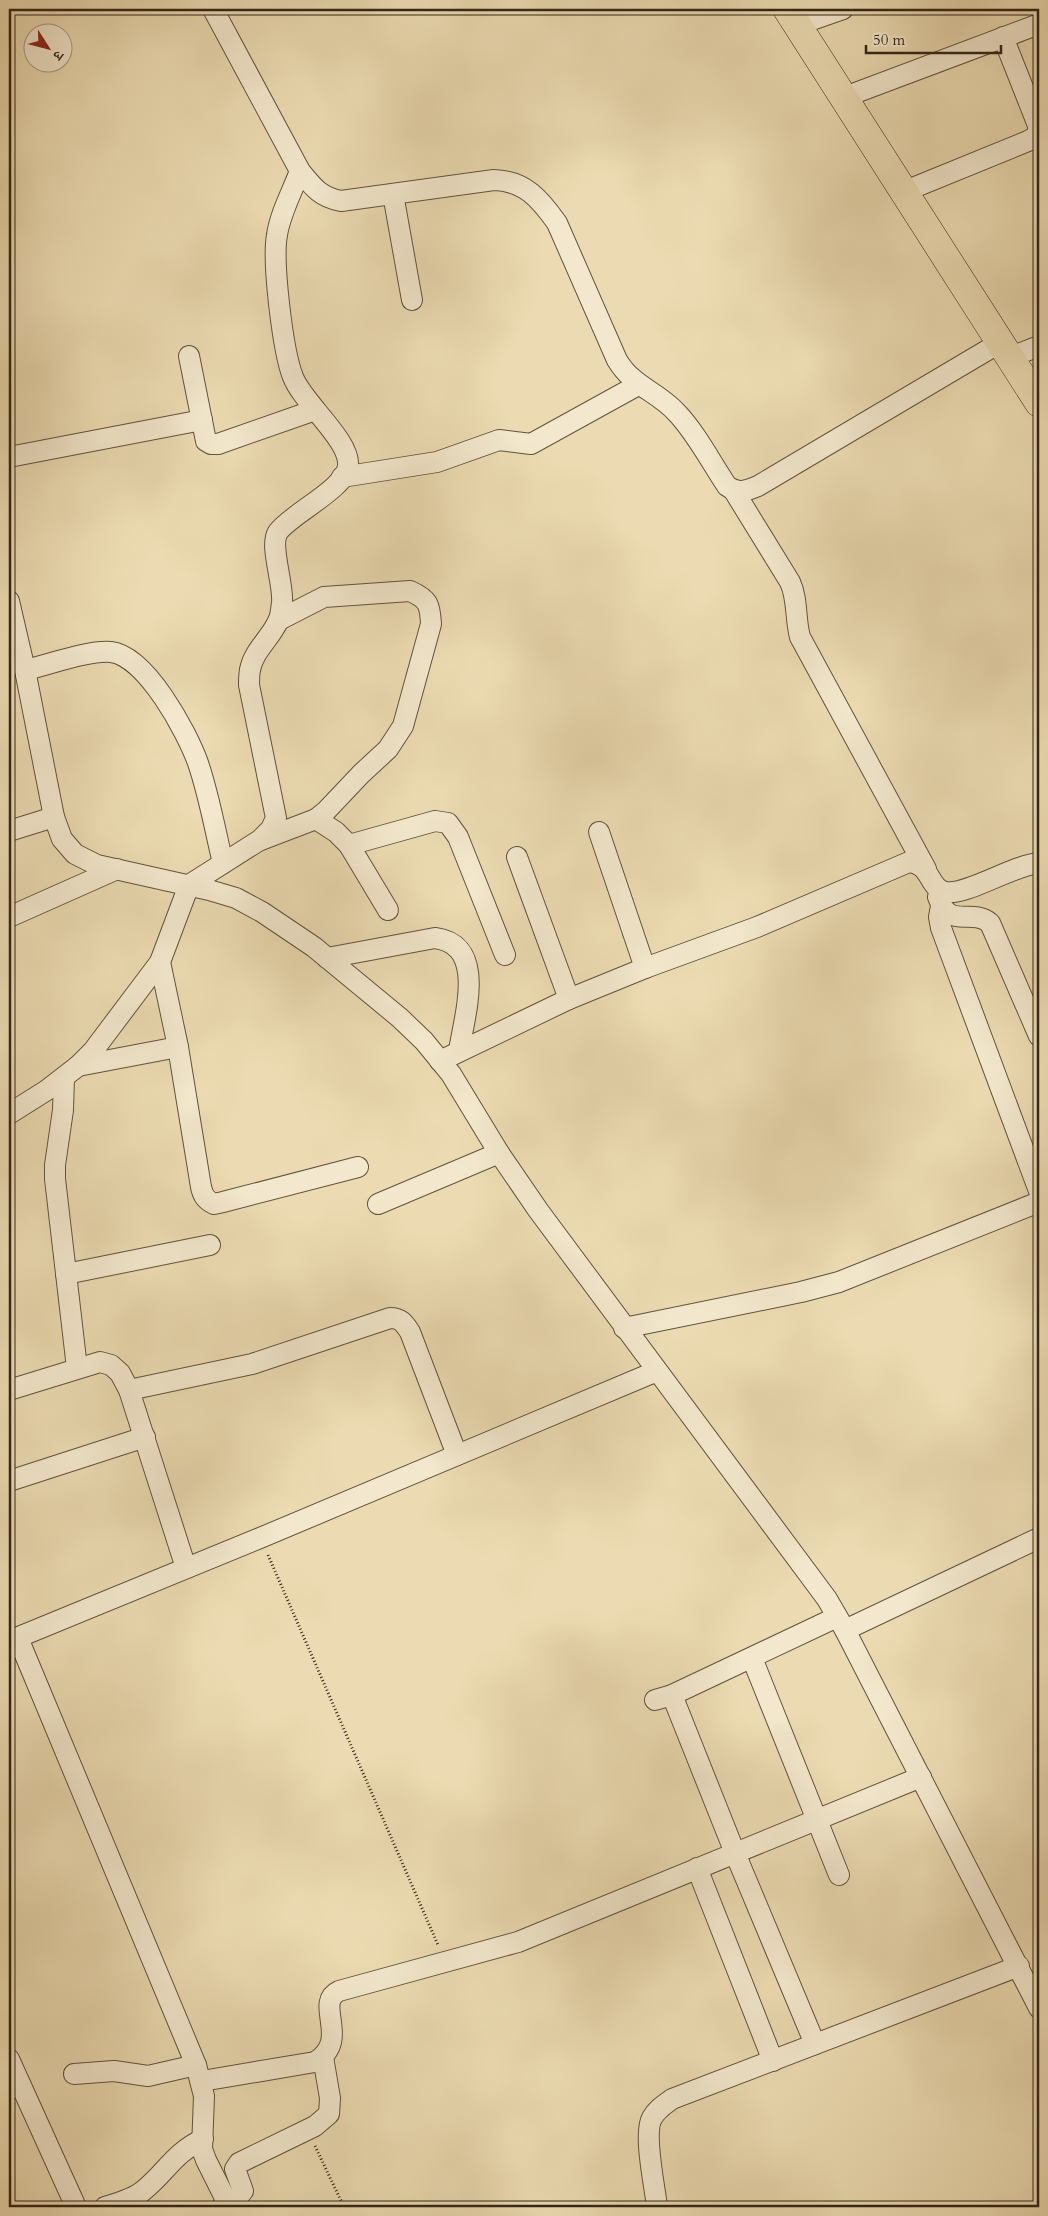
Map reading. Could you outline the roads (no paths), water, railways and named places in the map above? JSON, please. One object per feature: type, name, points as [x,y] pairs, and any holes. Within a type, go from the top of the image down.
[{"type":"highway","points":[[792,17],[842,98],[1039,403]]},
{"type":"street","points":[[213,9],[300,171],[312,187],[326,198],[341,201],[494,180],[508,180],[522,186],[546,208],[557,223],[617,360],[626,374],[638,385],[661,398],[678,413],[726,486],[734,491],[790,582],[795,597],[800,637],[930,877],[942,906],[947,913],[953,916],[985,918],[990,922],[1039,1036]]},
{"type":"street","points":[[792,17],[843,9]]},
{"type":"street","points":[[842,98],[1039,24]]},
{"type":"street","points":[[903,192],[1028,142],[1035,137],[1039,129],[1003,37]]},
{"type":"street","points":[[9,1114],[71,1072],[93,1051],[160,962],[189,885],[260,840],[271,830],[276,818],[249,685],[250,668],[279,620],[282,582],[275,546],[276,534],[284,525],[332,488],[348,468],[348,457],[342,444],[293,378],[284,338],[277,274],[276,236],[300,171]]},
{"type":"street","points":[[393,194],[412,300]]},
{"type":"street","points":[[734,491],[747,490],[758,486],[1006,350],[1039,346]]},
{"type":"street","points":[[189,356],[206,440],[211,444],[218,444],[315,410]]},
{"type":"street","points":[[342,477],[437,462],[499,440],[531,444],[638,385]]},
{"type":"street","points":[[9,457],[202,420]]},
{"type":"street","points":[[260,840],[316,818],[326,811],[388,749],[402,726],[431,624],[430,608],[423,596],[410,591],[324,597],[279,620]]},
{"type":"street","points":[[9,602],[25,670],[54,817],[62,839],[75,854],[97,865],[189,885],[236,898],[262,912],[327,958],[400,1018],[424,1041],[451,1074],[499,1153],[538,1210],[624,1328],[804,1565],[841,1623],[1039,2008]]},
{"type":"street","points":[[25,670],[98,652],[113,652],[136,666],[149,678],[164,699],[191,745],[204,780],[224,863]]},
{"type":"street","points":[[9,831],[54,817]]},
{"type":"street","points":[[316,818],[336,832],[349,845],[388,910]]},
{"type":"street","points":[[349,845],[435,821],[448,823],[458,836],[505,955]]},
{"type":"street","points":[[599,832],[646,968]]},
{"type":"street","points":[[517,857],[569,1000]]},
{"type":"street","points":[[440,1061],[569,1000],[646,968],[757,928],[909,862],[917,863],[941,891],[949,893],[962,890],[1027,864],[1039,862]]},
{"type":"street","points":[[9,917],[117,869]]},
{"type":"street","points":[[942,906],[939,917],[941,928],[1039,1192]]},
{"type":"street","points":[[327,958],[435,938],[446,940],[458,948],[466,958],[470,976],[459,1051]]},
{"type":"street","points":[[160,962],[178,1047],[201,1187],[203,1195],[208,1201],[214,1204],[223,1202],[358,1166]]},
{"type":"street","points":[[71,1072],[178,1047]]},
{"type":"street","points":[[71,1072],[55,1165],[77,1368]]},
{"type":"street","points":[[378,1204],[499,1153]]},
{"type":"street","points":[[624,1328],[801,1292],[839,1282],[1039,1202]]},
{"type":"street","points":[[66,1274],[210,1245]]},
{"type":"street","points":[[129,1390],[252,1364],[390,1318],[398,1318],[405,1323],[410,1332],[457,1456]]},
{"type":"street","points":[[9,1390],[100,1362],[111,1365],[120,1373],[129,1390],[145,1437],[186,1568]]},
{"type":"street","points":[[323,2057],[330,2107],[324,2120],[239,2163],[235,2169],[243,2191],[240,2196],[225,2206],[202,2149],[204,2096],[199,2073],[13,1640],[657,1371]]},
{"type":"street","points":[[9,1481],[145,1437]]},
{"type":"street","points":[[815,2044],[735,1853],[663,1697],[1039,1538]]},
{"type":"street","points":[[752,1658],[839,1875]]},
{"type":"street","points":[[74,2074],[114,2071],[148,2076],[315,2062],[323,2057],[332,2039],[333,2029],[328,2001],[332,1994],[518,1942],[921,1777]]},
{"type":"street","points":[[697,1868],[772,2061]]},
{"type":"street","points":[[657,2207],[648,2133],[652,2118],[659,2108],[672,2099],[1019,1966]]},
{"type":"street","points":[[9,2059],[76,2207]]},
{"type":"street","points":[[105,2207],[144,2191],[186,2147],[203,2139]]}]
